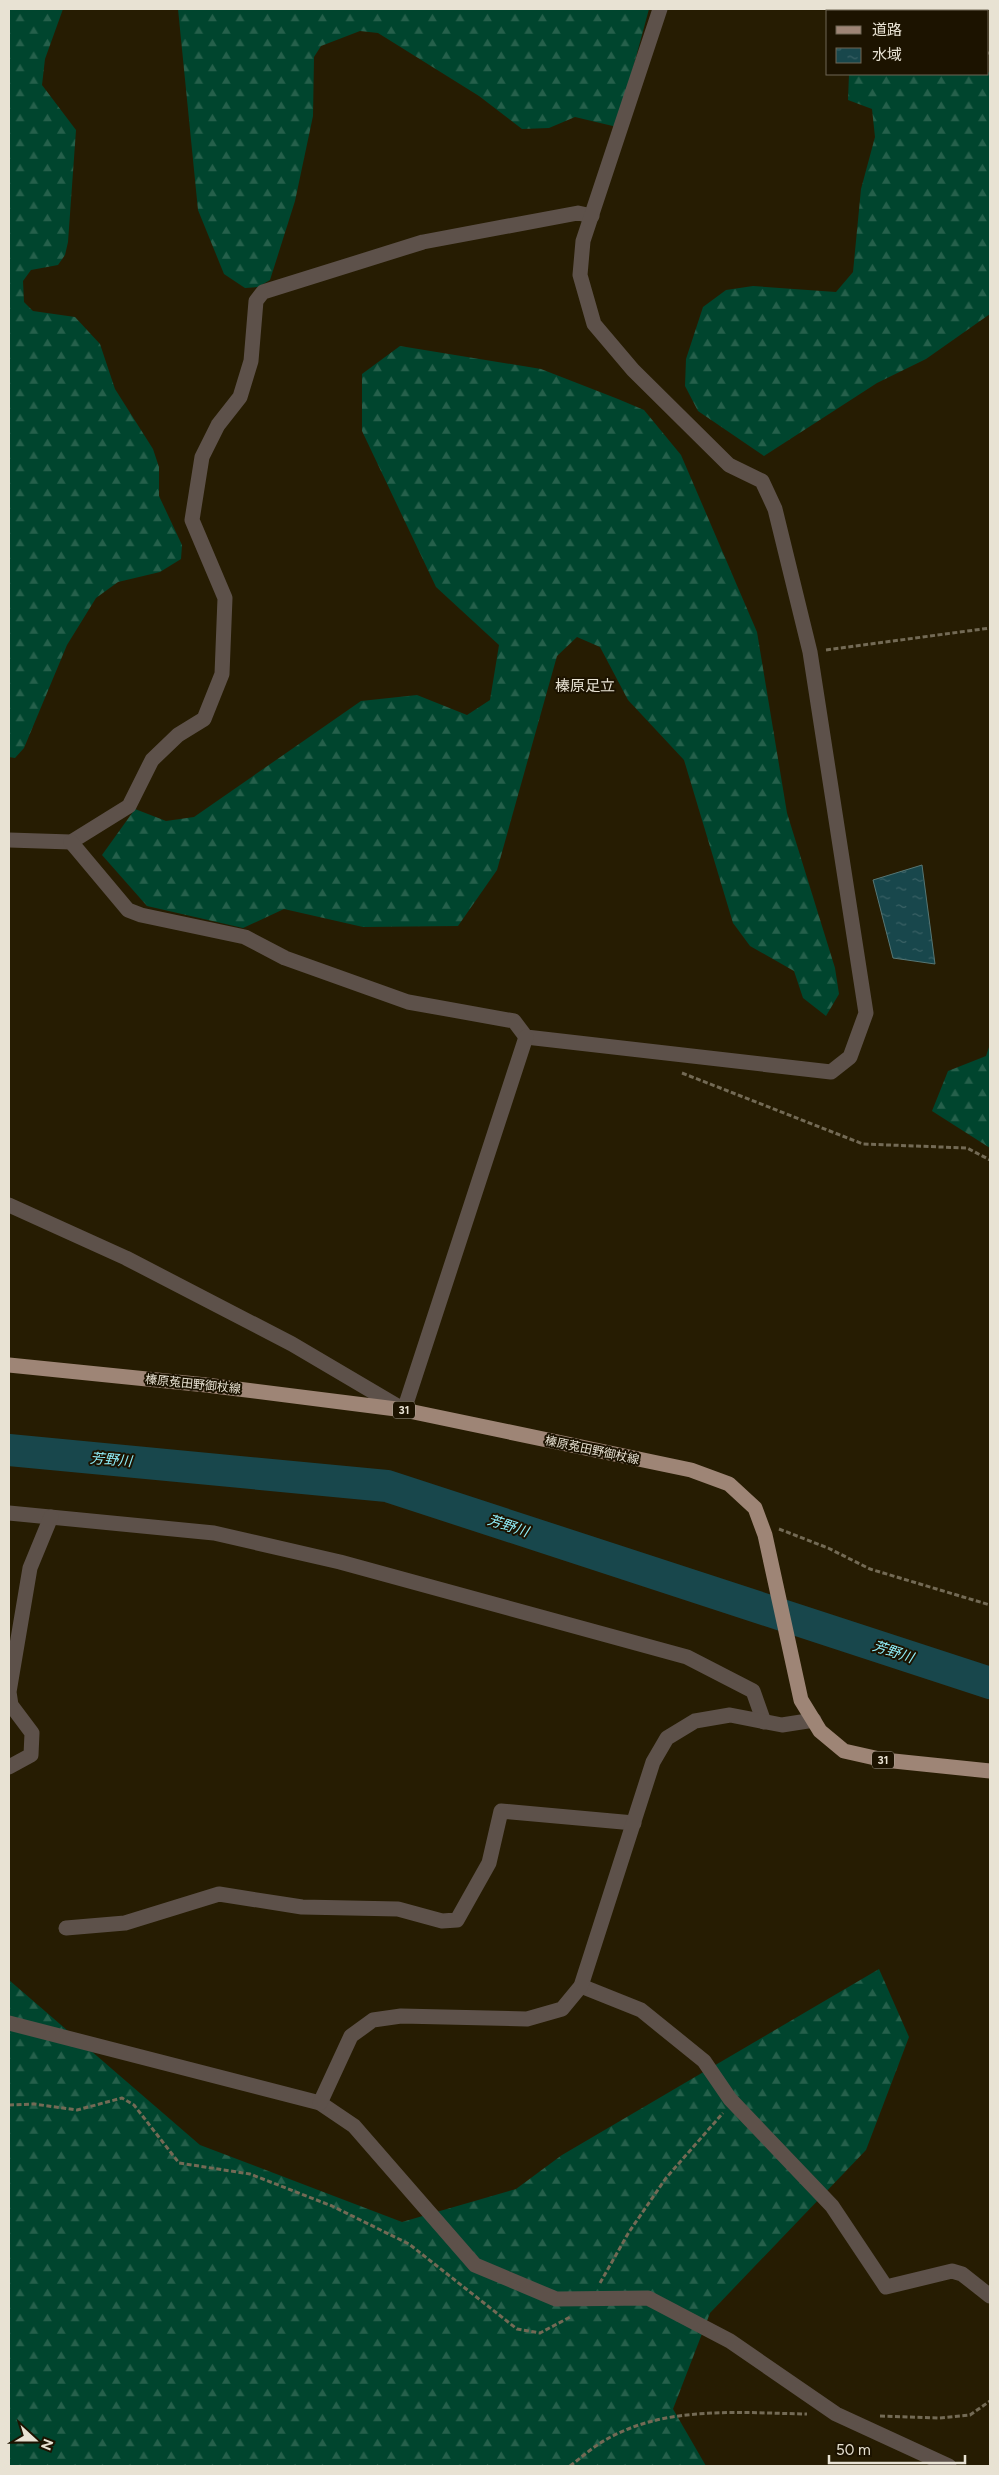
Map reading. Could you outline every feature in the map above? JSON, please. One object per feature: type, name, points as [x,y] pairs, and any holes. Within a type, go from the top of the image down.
[{"type":"main road","name":"榛原菟田野御杖線","points":[[9,1365],[206,1385],[404,1410],[691,1470],[729,1484],[755,1508],[762,1528],[801,1700],[820,1731],[844,1751],[884,1760],[990,1771]]},
{"type":"street","points":[[71,842],[128,910],[141,915],[244,937],[285,958],[408,1002],[514,1021],[526,1037],[831,1072],[850,1057],[866,1013],[810,652],[775,509],[762,481],[729,465],[633,370],[594,324],[580,275],[583,241],[660,9]]},
{"type":"street","points":[[9,840],[71,842],[128,806],[152,760],[178,736],[204,719],[222,674],[224,598],[192,520],[202,458],[218,425],[240,397],[251,361],[256,301],[262,292],[423,242],[578,213],[592,216]]},
{"type":"street","points":[[9,1204],[126,1258],[284,1339],[404,1410],[526,1037]]},
{"type":"street","points":[[9,1513],[224,1535],[340,1562],[687,1657],[753,1691],[764,1722]]},
{"type":"street","points":[[9,1767],[31,1755],[32,1733],[11,1705],[9,1692],[30,1568],[51,1517]]},
{"type":"street","points":[[320,2103],[351,2036],[373,2020],[401,2016],[527,2019],[562,2009],[582,1986],[653,1762],[667,1738],[695,1721],[730,1715],[782,1725],[814,1720]]},
{"type":"street","points":[[66,1928],[125,1923],[219,1894],[302,1907],[398,1909],[442,1921],[457,1920],[489,1863],[501,1811],[634,1823]]},
{"type":"street","points":[[582,1986],[641,2010],[704,2061],[730,2099],[832,2206],[886,2287],[952,2271],[962,2274],[990,2296]]},
{"type":"street","points":[[9,2024],[320,2103],[354,2126],[475,2265],[556,2299],[648,2298],[730,2341],[836,2414],[949,2466]]},
{"type":"path","points":[[810,652],[990,628]]},
{"type":"path","points":[[674,1069],[864,1144],[967,1148],[990,1160]]},
{"type":"path","points":[[762,1528],[828,1548],[870,1569],[990,1605]]},
{"type":"path","points":[[874,2416],[939,2418],[970,2415],[990,2402]]},
{"type":"path","points":[[570,2466],[608,2439],[650,2422],[705,2412],[808,2414]]},
{"type":"green space","points":[[9,9],[63,9],[45,59],[42,85],[76,130],[68,242],[65,255],[58,265],[31,270],[23,281],[24,302],[33,311],[75,317],[100,344],[115,389],[153,449],[159,467],[159,496],[182,545],[181,559],[160,572],[118,582],[96,598],[67,645],[24,748],[15,758],[9,757]]},
{"type":"green space","points":[[178,9],[649,9],[617,127],[575,117],[549,128],[522,129],[479,96],[378,33],[360,31],[321,46],[314,57],[313,116],[295,201],[270,280],[258,287],[245,288],[224,274],[198,210]]},
{"type":"green space","points":[[954,9],[954,10],[847,10]]},
{"type":"green space","points":[[990,73],[990,314],[926,359],[877,383],[764,456],[698,411],[685,386],[686,359],[703,307],[726,290],[753,286],[836,292],[853,272],[861,189],[875,137],[872,109],[848,100],[849,75],[989,75]]},
{"type":"green space","points":[[400,346],[541,369],[644,410],[681,455],[757,632],[787,813],[835,968],[839,994],[826,1016],[803,998],[794,971],[750,946],[733,923],[684,760],[628,700],[600,647],[577,637],[557,656],[497,870],[458,926],[363,927],[284,909],[243,928],[147,906],[102,855],[135,809],[166,821],[194,817],[361,701],[417,695],[467,715],[490,700],[499,645],[436,587],[362,431],[362,374]]},
{"type":"green space","points":[[990,1044],[990,1148],[932,1111],[948,1071],[986,1056]]},
{"type":"green space","points":[[879,1969],[909,2037],[866,2150],[710,2313],[673,2409],[706,2466],[9,2466],[9,1980],[200,2145],[402,2222],[516,2189],[562,2155]]},
{"type":"water","points":[[922,865],[935,964],[893,958],[873,880]]},
{"type":"waterway","name":"芳野川","points":[[9,1450],[387,1486],[990,1683]]},
{"type":"district","name":"榛原足立","points":[[585,686]]}]
